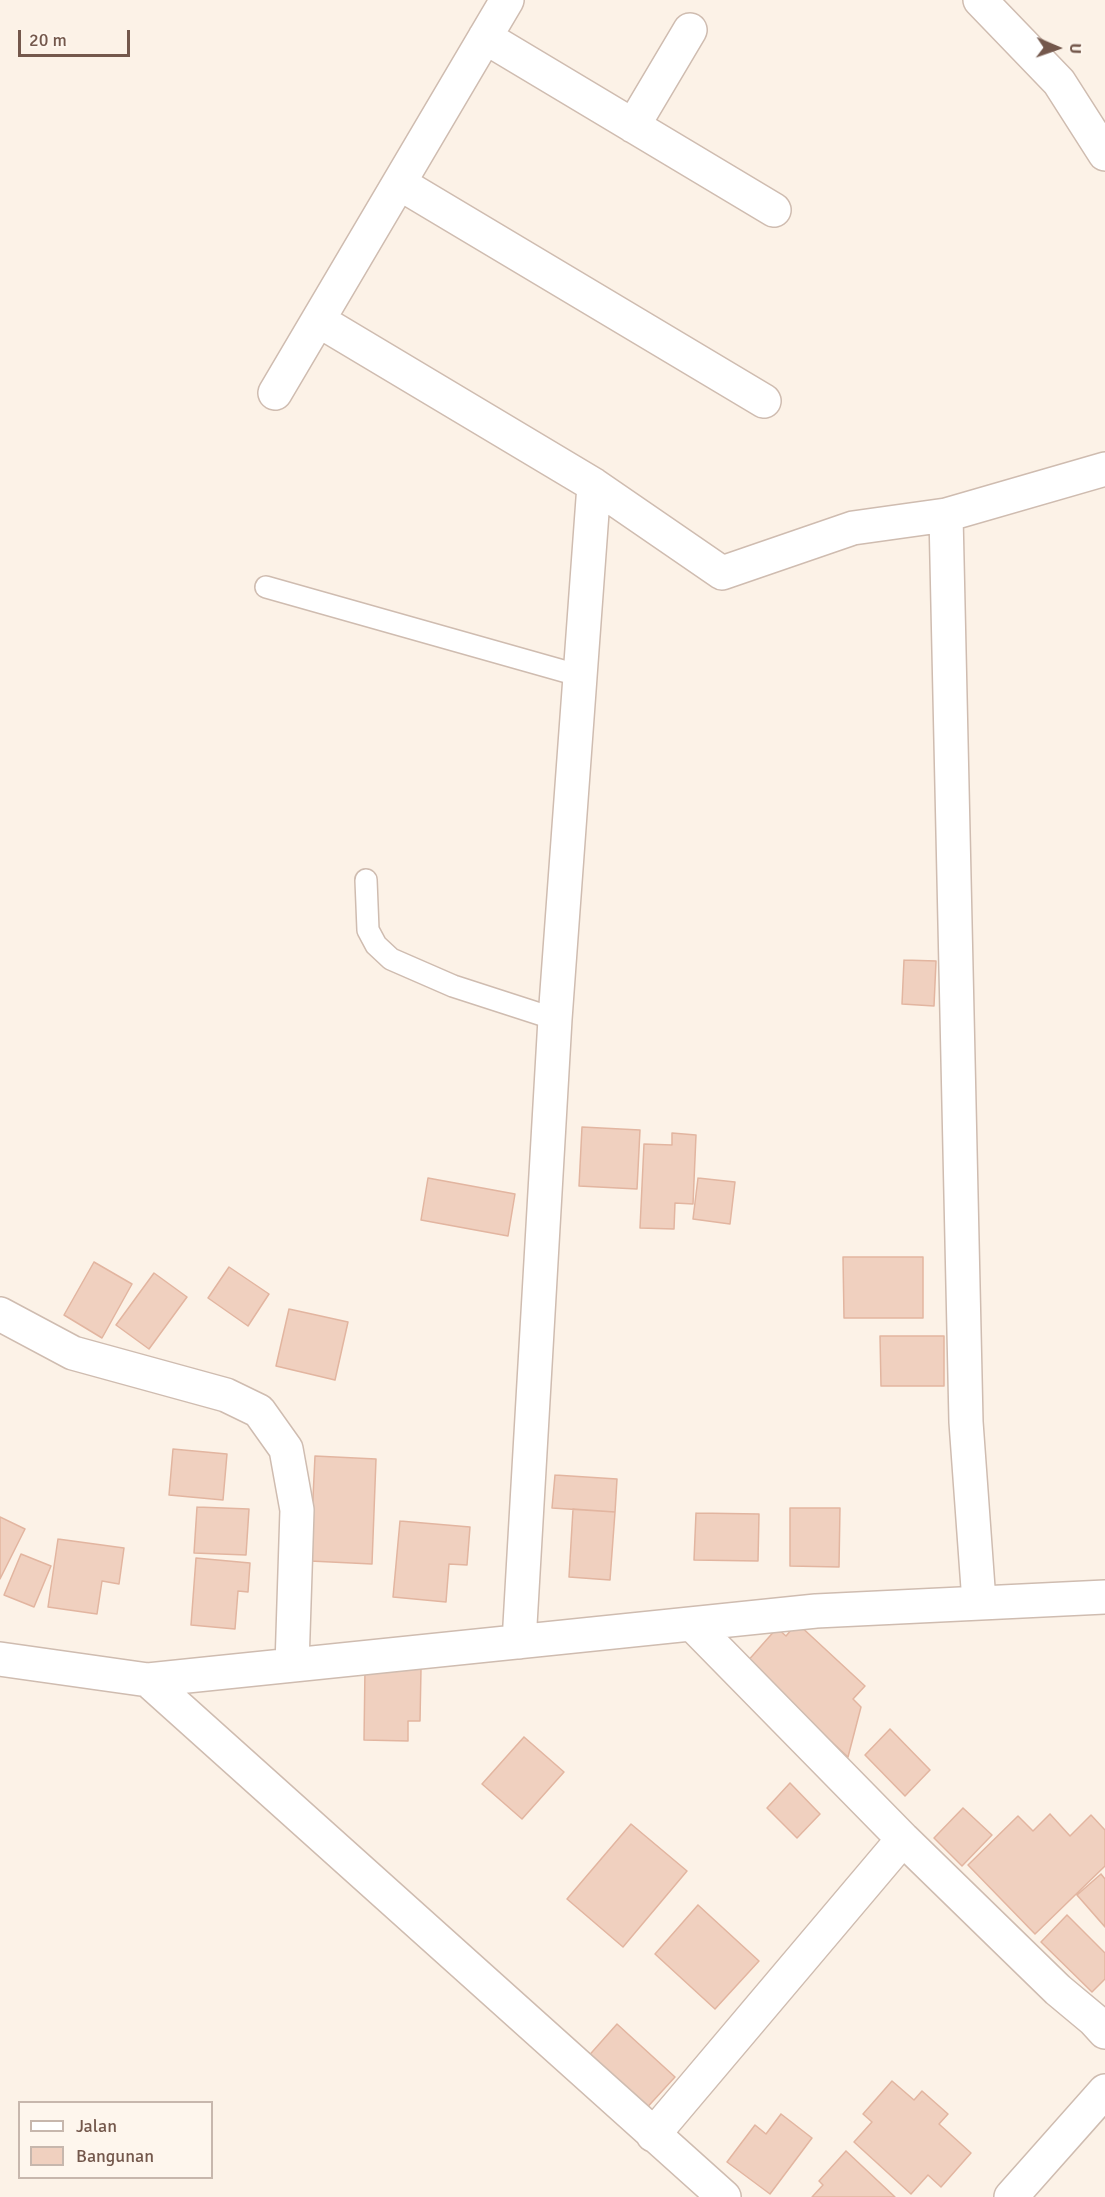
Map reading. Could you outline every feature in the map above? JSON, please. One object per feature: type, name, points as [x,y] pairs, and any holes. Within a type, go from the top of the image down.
[{"type":"street","points":[[275,393],[507,0]]},
{"type":"street","points":[[980,0],[1059,82],[1105,154]]},
{"type":"street","points":[[633,126],[690,30]]},
{"type":"street","points":[[485,38],[774,210]]},
{"type":"street","points":[[399,183],[764,401]]},
{"type":"street","points":[[318,320],[594,485],[722,573],[853,528],[946,515],[1105,469]]},
{"type":"street","points":[[519,1642],[555,1019],[594,485]]},
{"type":"street","points":[[946,515],[966,1422],[979,1602]]},
{"type":"street","points":[[0,1314],[73,1353],[226,1395],[259,1411],[286,1449],[297,1509],[292,1665]]},
{"type":"street","points":[[0,1659],[148,1680],[816,1611],[1105,1597]]},
{"type":"street","points":[[692,1624],[903,1839],[1058,1990],[1105,2032]]},
{"type":"street","points":[[148,1680],[724,2197]]},
{"type":"street","points":[[653,2135],[903,1839]]},
{"type":"street","points":[[1011,2197],[1105,2091]]},
{"type":"lane","points":[[266,587],[581,676]]},
{"type":"lane","points":[[366,880],[368,930],[376,945],[391,959],[453,986],[555,1019]]},
{"type":"building","points":[[904,960],[936,961],[934,1006],[902,1004]]},
{"type":"building","points":[[582,1127],[640,1130],[637,1189],[579,1186]]},
{"type":"building","points":[[672,1133],[696,1135],[693,1204],[675,1203],[674,1229],[640,1228],[644,1144],[672,1145]]},
{"type":"building","points":[[428,1178],[515,1194],[508,1236],[421,1220]]},
{"type":"building","points":[[698,1178],[735,1182],[730,1224],[693,1219]]},
{"type":"building","points":[[843,1257],[923,1257],[923,1318],[844,1318]]},
{"type":"building","points":[[94,1262],[132,1284],[102,1338],[64,1315]]},
{"type":"building","points":[[229,1267],[269,1294],[248,1326],[208,1298]]},
{"type":"building","points":[[154,1273],[187,1297],[149,1349],[116,1325]]},
{"type":"building","points":[[289,1309],[348,1322],[335,1380],[276,1366]]},
{"type":"building","points":[[880,1336],[944,1336],[944,1386],[881,1386]]},
{"type":"building","points":[[173,1449],[227,1454],[223,1500],[169,1495]]},
{"type":"building","points":[[315,1456],[376,1459],[372,1564],[310,1561]]},
{"type":"building","points":[[555,1475],[617,1479],[615,1512],[552,1508]]},
{"type":"building","points":[[197,1507],[249,1509],[246,1555],[194,1553]]},
{"type":"building","points":[[790,1508],[840,1508],[839,1567],[790,1566]]},
{"type":"building","points":[[573,1509],[615,1512],[610,1580],[569,1577]]},
{"type":"building","points":[[696,1513],[759,1514],[758,1561],[694,1560]]},
{"type":"building","points":[[0,1517],[25,1529],[0,1579]]},
{"type":"building","points":[[400,1521],[470,1527],[467,1565],[449,1564],[446,1602],[393,1597]]},
{"type":"building","points":[[58,1539],[124,1548],[119,1584],[102,1581],[97,1614],[48,1607]]},
{"type":"building","points":[[21,1554],[51,1566],[34,1607],[4,1595]]},
{"type":"building","points":[[196,1558],[250,1563],[248,1592],[238,1591],[235,1629],[191,1625]]},
{"type":"building","points":[[797,1623],[865,1686],[853,1699],[861,1707],[848,1757],[746,1663],[777,1628],[786,1636]]},
{"type":"building","points":[[365,1668],[421,1669],[420,1721],[408,1721],[408,1741],[364,1740]]},
{"type":"building","points":[[890,1729],[930,1770],[905,1796],[865,1755]]},
{"type":"building","points":[[524,1737],[564,1772],[522,1819],[482,1784]]},
{"type":"building","points":[[790,1783],[820,1814],[797,1838],[767,1808]]},
{"type":"building","points":[[963,1808],[992,1835],[962,1866],[934,1838]]},
{"type":"building","points":[[1050,1814],[1070,1836],[1091,1815],[1105,1830],[1105,1866],[1035,1934],[968,1865],[1018,1816],[1033,1831]]},
{"type":"building","points":[[631,1824],[687,1871],[623,1947],[567,1899]]},
{"type":"building","points":[[1101,1874],[1105,1879],[1105,1927],[1077,1895]]},
{"type":"building","points":[[698,1905],[759,1961],[715,2009],[655,1954]]},
{"type":"building","points":[[1067,1915],[1105,1953],[1105,1979],[1092,1992],[1041,1942]]},
{"type":"building","points":[[617,2024],[675,2077],[642,2113],[585,2060]]},
{"type":"building","points":[[892,2081],[914,2100],[922,2091],[948,2114],[939,2124],[971,2153],[941,2187],[928,2175],[911,2194],[854,2142],[872,2122],[863,2114]]},
{"type":"building","points":[[781,2114],[812,2138],[770,2194],[727,2162],[755,2125],[766,2134]]},
{"type":"building","points":[[846,2151],[895,2197],[812,2197],[823,2185],[819,2181]]}]
